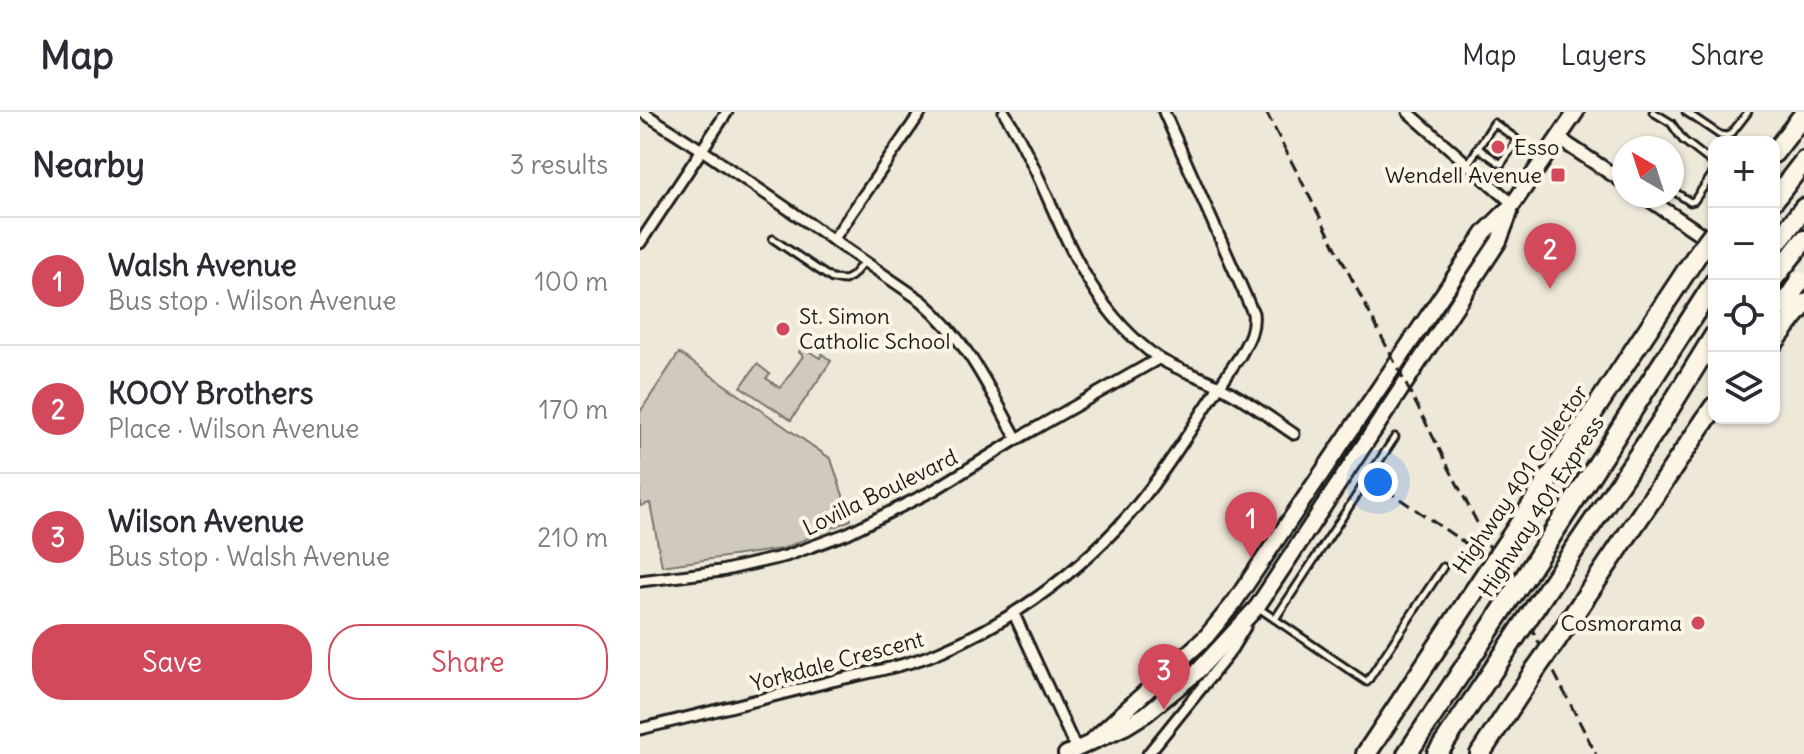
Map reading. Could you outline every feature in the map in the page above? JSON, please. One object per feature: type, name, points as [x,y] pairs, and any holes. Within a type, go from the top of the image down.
[{"type":"highway","points":[[1780,145],[1804,114]]},
{"type":"highway","points":[[1780,192],[1804,161]]},
{"type":"highway","points":[[1780,238],[1804,208]]},
{"type":"highway","points":[[1780,272],[1804,240]]},
{"type":"highway","name":"Highway 401 Collector","points":[[1366,754],[1707,248]]},
{"type":"highway","points":[[1780,331],[1792,310],[1802,279]]},
{"type":"highway","name":"Highway 401 Express","points":[[1407,754],[1708,292]]},
{"type":"highway","points":[[1437,754],[1661,422],[1708,346]]},
{"type":"highway","points":[[1661,422],[1708,362]]},
{"type":"highway","points":[[1480,754],[1708,416]]},
{"type":"highway","points":[[1653,498],[1711,424]]},
{"type":"highway","points":[[1355,754],[1416,678]]},
{"type":"main road","points":[[1092,741],[1206,637],[1233,604],[1485,232],[1513,204],[1576,112]]},
{"type":"main road","points":[[1073,752],[1146,714],[1197,672],[1257,607],[1499,241],[1513,204]]},
{"type":"street","points":[[642,112],[922,301],[946,324],[986,379],[1017,439]]},
{"type":"street","points":[[640,243],[727,112]]},
{"type":"street","points":[[833,240],[921,112]]},
{"type":"street","points":[[1004,112],[1020,137],[1059,226],[1086,278],[1114,317],[1158,359],[1220,385],[1294,434]]},
{"type":"street","name":"Yorkdale Crescent","points":[[640,729],[915,661],[940,652],[1014,614],[1064,577],[1117,528],[1160,474],[1253,331],[1253,313],[1164,112]]},
{"type":"street","points":[[1408,112],[1513,204]]},
{"type":"street","points":[[1558,138],[1612,174]]},
{"type":"street","points":[[1659,208],[1707,248]]},
{"type":"street","points":[[1779,280],[1792,310]]},
{"type":"street","name":"Lovilla Boulevard","points":[[640,581],[721,571],[786,556],[848,533],[934,490],[1158,359]]},
{"type":"street","points":[[1148,754],[1228,655],[1257,607]]},
{"type":"street","points":[[1014,614],[1073,752]]},
{"type":"lane","points":[[1653,112],[1671,123],[1683,140],[1708,159]]},
{"type":"lane","points":[[1686,112],[1726,136],[1748,112]]},
{"type":"lane","points":[[1468,164],[1494,123],[1516,142],[1544,158]]},
{"type":"lane","points":[[1478,148],[1501,164],[1508,149],[1516,142]]},
{"type":"lane","points":[[1684,198],[1694,201],[1708,181]]},
{"type":"lane","points":[[773,239],[832,279],[845,280],[865,261]]},
{"type":"lane","points":[[1275,619],[1395,437]]},
{"type":"lane","points":[[1257,607],[1367,682],[1443,567]]},
{"type":"shaded area","points":[[802,347],[831,361],[791,420],[741,387],[757,364],[770,374],[766,378],[780,388],[803,356],[799,352]]},
{"type":"shaded area","points":[[679,353],[831,459],[851,520],[782,549],[662,566],[650,503],[640,506],[640,412]]},
{"type":"railway","points":[[1266,112],[1596,754]]},
{"type":"railway","points":[[1385,489],[1471,547],[1498,571]]},
{"type":"place","name":"Esso","points":[[1498,147]]},
{"type":"place","name":"Wendell Avenue","points":[[1558,175]]},
{"type":"place","name":"KOOY Brothers","points":[[1550,289]]},
{"type":"place","name":"St. Simon Catholic School","points":[[783,329]]},
{"type":"place","name":"Walsh Avenue","points":[[1251,558]]},
{"type":"place","name":"Cosmorama","points":[[1698,623]]},
{"type":"place","name":"Wilson Avenue","points":[[1164,710]]}]
